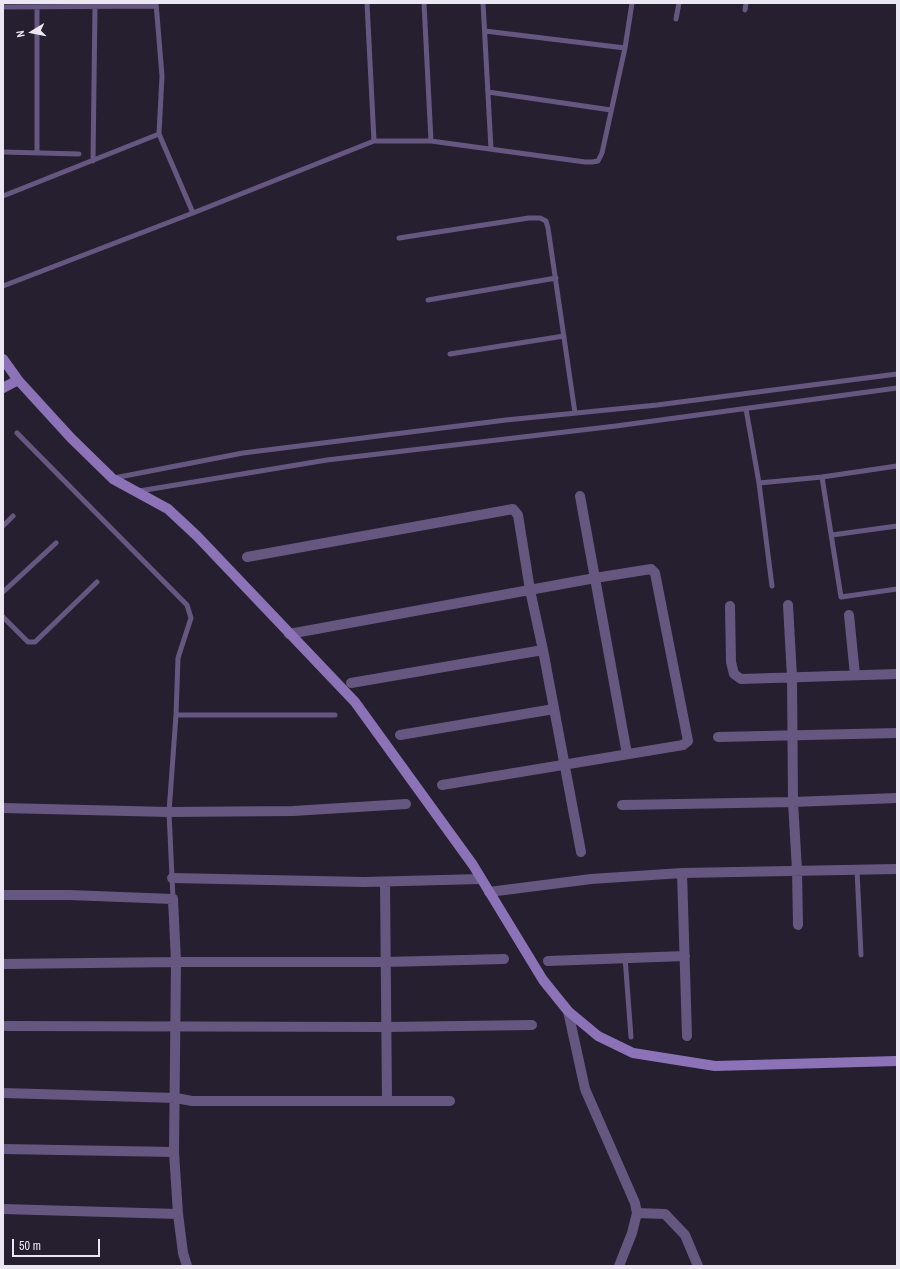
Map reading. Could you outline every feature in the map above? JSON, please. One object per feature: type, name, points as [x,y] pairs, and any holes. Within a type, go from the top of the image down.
[{"type":"street","points":[[3,359],[18,380],[70,438],[113,479],[168,509],[191,531],[355,702],[472,865],[542,980],[568,1011],[598,1036],[633,1053],[708,1065],[723,1066],[897,1061]]},
{"type":"street","points":[[3,388],[18,380]]},
{"type":"street","points":[[580,496],[627,754]]},
{"type":"street","points":[[248,557],[513,509],[518,514],[530,590],[543,650],[581,852]]},
{"type":"street","points":[[289,634],[651,569],[655,573],[688,742],[682,745],[442,785]]},
{"type":"street","points":[[788,605],[792,677],[793,802],[797,870],[798,925]]},
{"type":"street","points":[[730,606],[732,662],[734,674],[740,678],[897,674]]},
{"type":"street","points":[[849,614],[854,675]]},
{"type":"street","points":[[351,683],[543,650]]},
{"type":"street","points":[[400,735],[554,709]]},
{"type":"street","points":[[718,737],[897,733]]},
{"type":"street","points":[[622,805],[793,802],[897,798]]},
{"type":"street","points":[[4,807],[169,812],[293,811],[406,804]]},
{"type":"street","points":[[489,892],[591,879],[682,873],[897,869]]},
{"type":"street","points":[[682,873],[687,1036]]},
{"type":"street","points":[[172,878],[385,882],[481,879]]},
{"type":"street","points":[[385,882],[387,1101]]},
{"type":"street","points":[[3,895],[69,895],[173,899],[176,962],[176,1098],[174,1152],[178,1214],[183,1253],[187,1266]]},
{"type":"street","points":[[548,961],[685,956]]},
{"type":"street","points":[[3,964],[385,962],[504,959]]},
{"type":"street","points":[[568,1011],[585,1089],[635,1203],[637,1213],[632,1232],[619,1266]]},
{"type":"street","points":[[3,1026],[387,1028],[532,1025]]},
{"type":"street","points":[[3,1093],[176,1098],[192,1101],[450,1101]]},
{"type":"street","points":[[3,1149],[174,1152]]},
{"type":"street","points":[[3,1209],[178,1214]]},
{"type":"street","points":[[637,1213],[665,1214],[685,1235],[698,1266]]},
{"type":"lane","points":[[366,3],[374,141]]},
{"type":"lane","points":[[424,3],[431,141]]},
{"type":"lane","points":[[483,3],[491,149]]},
{"type":"lane","points":[[3,286],[374,141],[431,141],[586,162],[598,160],[602,153],[625,48],[632,3]]},
{"type":"lane","points":[[676,19],[679,3]]},
{"type":"lane","points":[[745,10],[746,3]]},
{"type":"lane","points":[[3,7],[95,7],[156,5],[162,76],[159,134],[193,213]]},
{"type":"lane","points":[[37,7],[37,152]]},
{"type":"lane","points":[[92,161],[95,7]]},
{"type":"lane","points":[[485,31],[625,48]]},
{"type":"lane","points":[[488,92],[611,110]]},
{"type":"lane","points":[[3,196],[159,134]]},
{"type":"lane","points":[[3,152],[79,154]]},
{"type":"lane","points":[[399,238],[529,218],[540,218],[546,221],[556,278],[575,413]]},
{"type":"lane","points":[[428,300],[556,278]]},
{"type":"lane","points":[[450,354],[564,336]]},
{"type":"lane","points":[[113,479],[243,453],[506,420],[657,405],[897,374]]},
{"type":"lane","points":[[136,492],[327,460],[616,426],[897,388]]},
{"type":"lane","points":[[746,409],[759,483],[772,586]]},
{"type":"lane","points":[[17,433],[187,604],[191,618],[178,658],[176,715],[169,812],[173,899]]},
{"type":"lane","points":[[759,483],[822,477],[897,466]]},
{"type":"lane","points":[[822,477],[841,597],[897,589]]},
{"type":"lane","points":[[3,526],[13,516]]},
{"type":"lane","points":[[832,535],[897,526]]},
{"type":"lane","points":[[3,592],[56,543]]},
{"type":"lane","points":[[3,616],[28,642],[35,642],[97,582]]},
{"type":"lane","points":[[176,715],[335,715]]},
{"type":"lane","points":[[857,870],[861,955]]},
{"type":"lane","points":[[625,958],[631,1037]]}]
